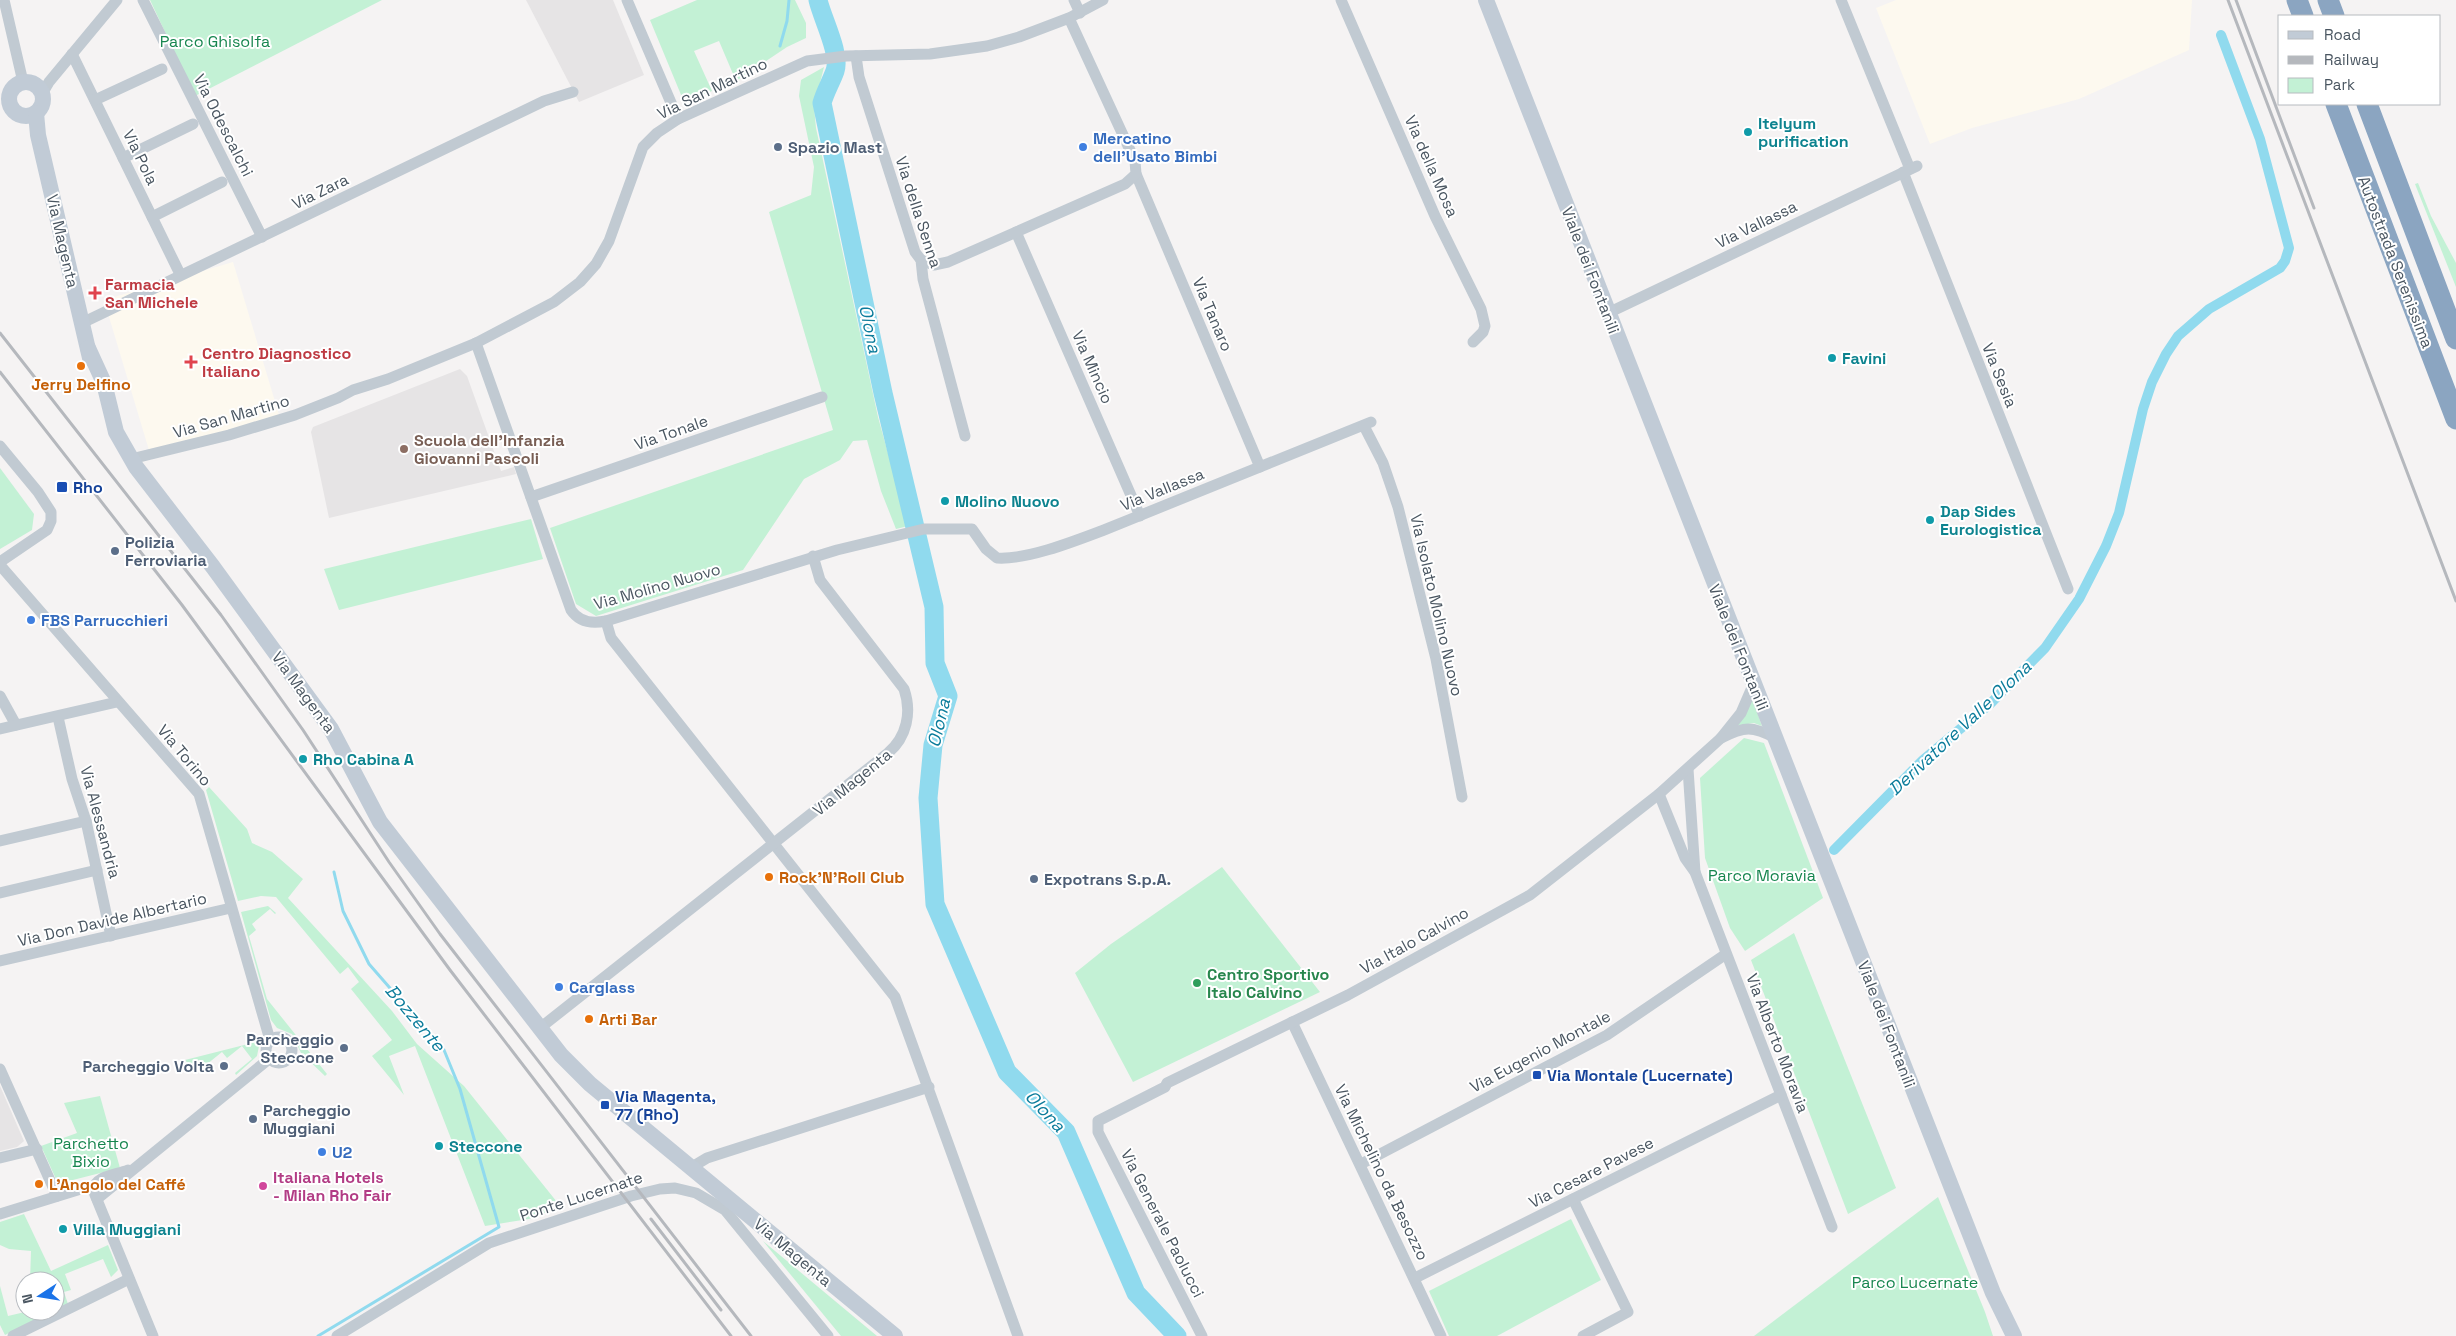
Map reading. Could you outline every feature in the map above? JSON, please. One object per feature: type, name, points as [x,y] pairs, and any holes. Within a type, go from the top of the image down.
[{"type":"highway","points":[[2297,0],[2303,15]]},
{"type":"highway","points":[[2328,0],[2334,15]]},
{"type":"highway","name":"Autostrada Serenissima","points":[[2336,105],[2456,419]]},
{"type":"highway","name":"Autostrada Serenissima","points":[[2368,105],[2456,339]]},
{"type":"street","points":[[4,0],[21,91],[19,115],[32,114],[42,104],[21,91]]},
{"type":"street","points":[[21,91],[72,54],[117,0]]},
{"type":"street","name":"Via Odescalchi","points":[[143,0],[262,237]]},
{"type":"street","points":[[626,0],[678,120]]},
{"type":"street","name":"Via Tanaro","points":[[1074,0],[1074,15],[1135,161],[1136,174],[1260,467]]},
{"type":"street","name":"Via San Martino","points":[[131,459],[276,422],[338,398],[365,393],[380,382],[476,343],[554,302],[580,282],[591,270],[609,241],[643,147],[657,133],[678,120],[794,66],[823,58],[930,54],[987,46],[1019,37],[1074,15],[1103,0]]},
{"type":"street","name":"Via della Mosa","points":[[1341,0],[1435,216],[1483,315],[1485,326],[1483,332],[1473,342]]},
{"type":"street","name":"Viale dei Fontanili","points":[[1486,0],[1993,1293],[2014,1336]]},
{"type":"street","name":"Via Sesia","points":[[1841,0],[1910,169],[2068,589]]},
{"type":"street","name":"Via Pola","points":[[72,54],[180,274]]},
{"type":"street","name":"Via della Senna","points":[[851,56],[860,77],[915,252],[920,260],[923,279],[965,436]]},
{"type":"street","points":[[95,100],[162,68]]},
{"type":"street","name":"Via Zara","points":[[82,322],[544,101],[573,92]]},
{"type":"street","name":"Via Magenta","points":[[32,114],[88,348],[102,378],[116,432],[131,459],[214,566],[331,728],[380,822],[540,1028],[561,1054],[590,1084],[895,1336]]},
{"type":"street","points":[[123,158],[193,124]]},
{"type":"street","name":"Via Vallassa","points":[[1608,313],[1910,169]]},
{"type":"street","points":[[920,260],[928,264],[940,264],[1125,184],[1136,174]]},
{"type":"street","points":[[152,217],[222,182]]},
{"type":"street","name":"Via Mincio","points":[[1016,232],[1140,516]]},
{"type":"street","name":"Via Molino Nuovo","points":[[476,343],[571,610],[575,616],[585,621],[606,621],[813,556],[907,533],[924,529],[972,529]]},
{"type":"street","name":"Via Tonale","points":[[530,497],[822,397]]},
{"type":"street","name":"Via Vallassa","points":[[972,529],[994,557],[1002,558],[1066,544],[1367,424]]},
{"type":"street","name":"Via Isolato Molino Nuovo","points":[[1367,424],[1398,507],[1436,659],[1462,797]]},
{"type":"street","points":[[0,446],[38,492],[51,512],[51,522],[47,530],[0,563]]},
{"type":"street","name":"Via Magenta","points":[[540,1028],[774,844],[895,747],[903,737],[906,720],[906,695],[900,683],[820,580],[813,556]]},
{"type":"street","name":"Via Torino","points":[[0,563],[117,702],[199,794],[270,1040]]},
{"type":"street","points":[[606,621],[611,638],[895,997],[1020,1336]]},
{"type":"street","points":[[1721,738],[1741,712],[1754,683]]},
{"type":"street","points":[[0,696],[16,725]]},
{"type":"street","points":[[0,729],[117,702]]},
{"type":"street","name":"Via Alessandria","points":[[58,717],[72,779],[86,821],[111,936]]},
{"type":"street","points":[[1721,738],[1737,730],[1752,728],[1776,738]]},
{"type":"street","name":"Via Italo Calvino","points":[[1096,1124],[1100,1119],[1165,1086],[1166,1083],[1348,995],[1530,895],[1659,794],[1721,738]]},
{"type":"street","name":"Via Alberto Moravia","points":[[1688,769],[1694,872]]},
{"type":"street","name":"Via Alberto Moravia","points":[[1659,794],[1685,858],[1694,872],[1832,1227]]},
{"type":"street","points":[[0,841],[86,821]]},
{"type":"street","points":[[0,893],[97,870]]},
{"type":"street","name":"Via Don Davide Albertario","points":[[0,962],[231,908]]},
{"type":"street","name":"Via Eugenio Montale","points":[[1361,1164],[1608,1035],[1726,954]]},
{"type":"street","name":"Via Michelino da Besozzo","points":[[1292,1022],[1441,1336]]},
{"type":"street","points":[[278,1036],[286,1038],[292,1049],[290,1057],[284,1062],[276,1063],[269,1059],[266,1051],[270,1040],[278,1036]]},
{"type":"street","points":[[153,1336],[95,1195],[95,1185],[102,1179],[131,1169],[269,1059]]},
{"type":"street","points":[[0,1069],[57,1196]]},
{"type":"street","points":[[692,1167],[707,1158],[929,1087]]},
{"type":"street","name":"Via Cesare Pavese","points":[[1415,1278],[1781,1095]]},
{"type":"street","name":"Via Generale Paolucci","points":[[1096,1124],[1098,1132],[1202,1336]]},
{"type":"street","points":[[0,1158],[37,1149]]},
{"type":"street","points":[[0,1214],[84,1188],[95,1195]]},
{"type":"street","name":"Ponte Lucernate","points":[[337,1336],[489,1243],[631,1196],[660,1189],[685,1190],[716,1203],[736,1222],[828,1336]]},
{"type":"street","points":[[1573,1199],[1628,1312],[1583,1336]]},
{"type":"street","points":[[13,1336],[129,1279]]},
{"type":"street","name":"Viale dei Fontanili","points":[[1993,1293],[2004,1336]]},
{"type":"shaded area","points":[[526,0],[613,0],[644,75],[579,102]]},
{"type":"shaded area","points":[[1896,0],[2192,0],[2189,50],[2079,99],[1972,128],[1930,144],[1876,8]]},
{"type":"shaded area","points":[[233,262],[280,418],[151,457],[104,300]]},
{"type":"shaded area","name":"Scuola dell'Infanzia Giovanni Pascoli","points":[[460,369],[467,376],[501,471],[514,467],[516,474],[329,518],[311,432],[313,427]]},
{"type":"shaded area","points":[[0,1086],[24,1141],[17,1147],[0,1151]]},
{"type":"green space","name":"Parco Ghisolfa","points":[[150,0],[382,0],[195,96]]},
{"type":"green space","points":[[697,0],[795,0],[806,23],[806,38],[787,47],[736,81],[719,41],[694,51],[712,91],[684,102],[650,20]]},
{"type":"green space","points":[[824,67],[814,107],[816,128],[878,417],[908,526],[896,529],[881,491],[867,440],[853,441],[840,460],[804,479],[743,570],[596,616],[576,604],[550,528],[833,430],[769,212],[811,195],[814,167],[799,96],[801,80]]},
{"type":"green space","points":[[2418,183],[2431,216],[2456,263],[2456,287],[2415,184]]},
{"type":"green space","points":[[0,468],[34,514],[32,530],[0,549]]},
{"type":"green space","points":[[531,519],[543,559],[339,610],[324,569]]},
{"type":"green space","points":[[1752,698],[1762,726],[1754,723],[1734,726]]},
{"type":"green space","name":"Parco Moravia","points":[[1744,738],[1764,743],[1823,898],[1745,951],[1730,928],[1705,858],[1700,778]]},
{"type":"green space","points":[[209,787],[247,829],[252,843],[272,852],[303,879],[288,898],[392,1011],[417,1044],[464,1086],[561,1207],[529,1219],[485,1226],[415,1046],[389,1056],[404,1095],[372,1056],[392,1040],[351,989],[359,982],[348,967],[340,974],[276,897],[261,896],[238,901],[206,790]]},
{"type":"green space","name":"Centro Sportivo Italo Calvino","points":[[1222,867],[1320,992],[1133,1082],[1075,973],[1111,944]]},
{"type":"green space","points":[[268,906],[276,913],[270,909],[252,924],[256,930],[249,936],[267,999],[327,1074],[325,1076],[301,1053],[292,1034],[277,1028],[271,1020],[241,912]]},
{"type":"green space","points":[[1794,933],[1896,1188],[1848,1214],[1751,960]]},
{"type":"green space","points":[[260,1041],[257,1056],[236,1075],[235,1073],[252,1059],[242,1046],[227,1058],[222,1052],[196,1073],[185,1060]]},
{"type":"green space","name":"Parchetto Bixio","points":[[100,1096],[120,1168],[65,1182],[56,1179],[41,1146],[77,1133],[64,1103]]},
{"type":"green space","name":"Parco Lucernate","points":[[1938,1197],[1993,1336],[1754,1336]]},
{"type":"green space","points":[[24,1214],[51,1271],[30,1271],[31,1251],[9,1249],[0,1245],[0,1222]]},
{"type":"green space","points":[[1571,1219],[1601,1280],[1497,1336],[1449,1336],[1429,1291]]},
{"type":"green space","points":[[763,1241],[877,1336],[841,1336]]},
{"type":"green space","points":[[108,1245],[118,1270],[111,1277],[103,1259],[65,1274],[65,1271],[51,1271]]},
{"type":"green space","points":[[65,1274],[71,1290],[65,1292]]},
{"type":"green space","points":[[0,1286],[8,1316],[15,1314],[15,1321],[33,1321],[5,1335],[0,1325]]},
{"type":"waterway","name":"Bozzente","points":[[780,46],[787,21],[789,0]]},
{"type":"waterway","name":"Olona","points":[[818,0],[833,46],[836,64],[822,103],[883,393],[934,607],[935,663],[948,696],[933,745],[928,798],[935,904],[1007,1072],[1066,1132],[1136,1293],[1177,1336]]},
{"type":"waterway","name":"Derivatore Valle Olona","points":[[1834,850],[1923,760],[1990,704],[2045,648],[2079,599],[2106,546],[2119,513],[2143,409],[2152,382],[2166,354],[2178,336],[2209,309],[2280,268],[2285,261],[2289,248],[2260,139],[2221,35]]},
{"type":"waterway","name":"Bozzente","points":[[318,1336],[499,1227],[460,1089],[444,1050],[369,964],[343,911],[334,872]]},
{"type":"railway","points":[[2228,0],[2456,601]]},
{"type":"railway","points":[[2236,0],[2314,208]]},
{"type":"railway","points":[[0,333],[221,615],[303,730],[389,862],[440,934],[751,1336]]},
{"type":"railway","points":[[0,372],[182,605],[450,970],[731,1336]]},
{"type":"railway","points":[[651,1219],[721,1310]]},
{"type":"place","name":"Itelyum purification","points":[[1748,132]]},
{"type":"place","name":"Spazio Mast","points":[[778,147]]},
{"type":"place","name":"Mercatino dell'Usato Bimbi","points":[[1083,147]]},
{"type":"place","name":"Farmacia San Michele","points":[[95,293]]},
{"type":"place","name":"Favini","points":[[1832,358]]},
{"type":"place","name":"Centro Diagnostico Italiano","points":[[191,362]]},
{"type":"place","name":"Jerry Delfino","points":[[81,366]]},
{"type":"place","name":"Scuola dell'Infanzia Giovanni Pascoli","points":[[404,449]]},
{"type":"place","name":"Rho","points":[[62,487]]},
{"type":"place","name":"Molino Nuovo","points":[[945,501]]},
{"type":"place","name":"Dap Sides Eurologistica","points":[[1930,520]]},
{"type":"place","name":"Polizia Ferroviaria","points":[[115,551]]},
{"type":"place","name":"FBS Parrucchieri","points":[[31,620]]},
{"type":"place","name":"Rho Cabina A","points":[[303,759]]},
{"type":"place","name":"Rock'N'Roll Club","points":[[769,877]]},
{"type":"place","name":"Expotrans S.p.A.","points":[[1034,879]]},
{"type":"place","name":"Centro Sportivo Italo Calvino","points":[[1197,983]]},
{"type":"place","name":"Carglass","points":[[559,987]]},
{"type":"place","name":"Arti Bar","points":[[589,1019]]},
{"type":"place","name":"Parcheggio Steccone","points":[[344,1048]]},
{"type":"place","name":"Parcheggio Volta","points":[[224,1066]]},
{"type":"place","name":"Via Montale (Lucernate)","points":[[1537,1075]]},
{"type":"place","name":"Via Magenta, 77 (Rho)","points":[[605,1105]]},
{"type":"place","name":"Parcheggio Muggiani","points":[[253,1119]]},
{"type":"place","name":"Steccone","points":[[439,1146]]},
{"type":"place","name":"U2","points":[[322,1152]]},
{"type":"place","name":"L'Angolo del Caffé","points":[[39,1184]]},
{"type":"place","name":"Italiana Hotels - Milan Rho Fair","points":[[263,1186]]},
{"type":"place","name":"Villa Muggiani","points":[[63,1229]]}]
